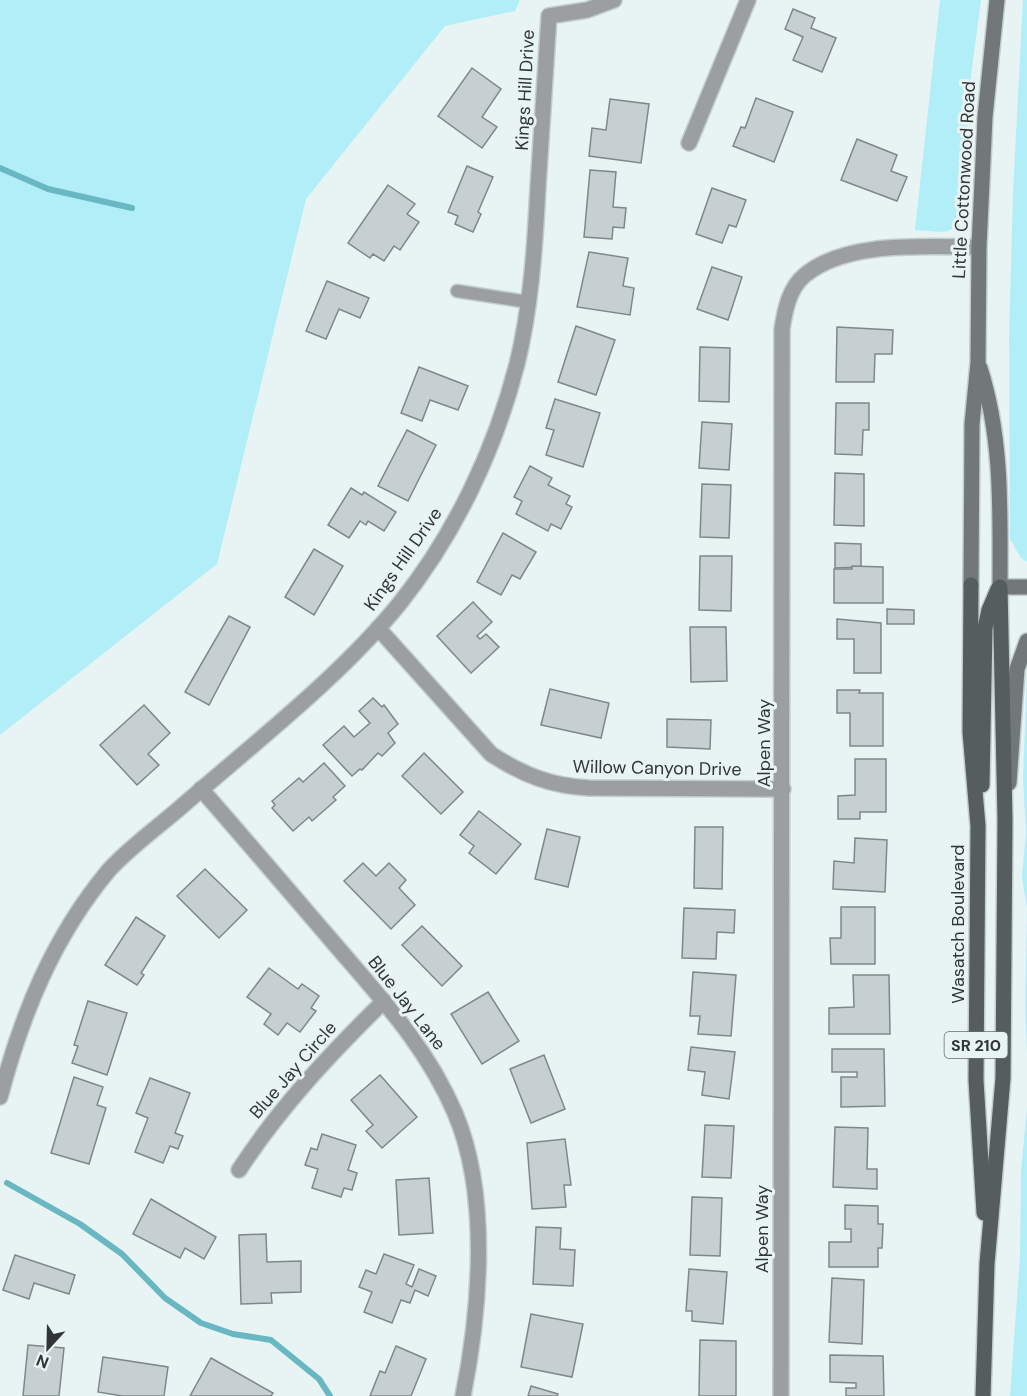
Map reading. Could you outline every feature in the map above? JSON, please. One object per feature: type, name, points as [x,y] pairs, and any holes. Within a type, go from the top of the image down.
[{"type":"main road","name":"Little Cottonwood Road","points":[[971,585],[972,424],[978,363],[978,247],[985,117],[997,0]]},
{"type":"main road","name":"Little Cottonwood Road","points":[[978,363],[991,405],[999,455],[1000,587]]},
{"type":"main road","name":"Wasatch Boulevard","points":[[971,585],[970,732],[978,826],[976,1080],[987,1264]]},
{"type":"main road","name":"Wasatch Boulevard","points":[[983,1396],[987,1264],[1003,1078],[1005,820],[1000,587]]},
{"type":"main road","points":[[978,826],[985,731],[985,628],[988,610],[1000,587],[1027,587]]},
{"type":"main road","name":"Wasatch Boulevard","points":[[1005,820],[1017,669],[1027,641]]},
{"type":"street","name":"Kings Hill Drive","points":[[0,1098],[2,1080],[46,964],[76,914],[111,868],[356,653],[401,601],[440,545],[473,486],[505,404],[517,363],[528,302],[535,247],[549,16],[587,10],[614,0]]},
{"type":"street","points":[[689,143],[748,0]]},
{"type":"street","name":"Alpen Way","points":[[781,1396],[782,329],[785,310],[792,292],[804,276],[820,266],[846,256],[884,248],[978,247]]},
{"type":"street","name":"Willow Canyon Drive","points":[[378,628],[491,754],[514,770],[538,780],[564,786],[589,788],[783,789]]},
{"type":"street","name":"Blue Jay Lane","points":[[201,789],[384,1001],[426,1054],[456,1115],[474,1179],[478,1239],[476,1291],[463,1396]]},
{"type":"street","name":"Blue Jay Circle","points":[[239,1170],[265,1131],[300,1087],[384,1001]]},
{"type":"lane","points":[[457,291],[528,302]]},
{"type":"shaded area","points":[[0,0],[520,0],[515,11],[445,26],[306,199],[217,564],[0,735]]},
{"type":"shaded area","points":[[940,0],[981,0],[971,76],[963,209],[960,219],[952,229],[940,232],[915,230]]},
{"type":"shaded area","points":[[1023,0],[1027,0],[1027,562],[1021,558],[1010,539],[1009,337],[1013,192]]},
{"type":"shaded area","points":[[1027,674],[1027,909],[1022,877],[1026,833],[1023,780]]},
{"type":"shaded area","points":[[1027,909],[1027,1052],[1025,1009]]},
{"type":"shaded area","points":[[1027,1107],[1027,1396],[1010,1396],[1020,1256],[1021,1172]]},
{"type":"building","points":[[793,9],[815,18],[811,28],[836,38],[822,72],[793,60],[803,37],[785,29]]},
{"type":"building","points":[[472,68],[501,89],[482,117],[497,127],[482,148],[438,116]]},
{"type":"building","points":[[756,98],[793,112],[774,162],[733,146],[741,127],[745,128]]},
{"type":"building","points":[[610,99],[649,104],[641,163],[589,156],[592,128],[606,130]]},
{"type":"building","points":[[857,139],[897,155],[891,171],[907,177],[897,201],[841,180]]},
{"type":"building","points":[[467,166],[493,177],[478,212],[481,214],[473,232],[455,224],[458,216],[448,212]]},
{"type":"building","points":[[590,170],[616,172],[613,207],[626,208],[624,228],[613,227],[612,239],[584,237]]},
{"type":"building","points":[[388,185],[415,204],[407,214],[419,222],[400,250],[394,246],[384,261],[373,254],[370,258],[348,243]]},
{"type":"building","points":[[712,188],[746,200],[736,227],[729,225],[722,243],[696,234]]},
{"type":"building","points":[[589,252],[628,258],[623,286],[634,288],[630,315],[577,307]]},
{"type":"building","points":[[712,267],[742,277],[728,320],[697,309]]},
{"type":"building","points":[[327,281],[369,298],[360,318],[339,309],[326,339],[306,331]]},
{"type":"building","points":[[576,326],[615,340],[596,395],[558,382]]},
{"type":"building","points":[[837,327],[893,330],[892,354],[875,354],[874,382],[836,382]]},
{"type":"building","points":[[700,347],[730,348],[729,402],[699,401]]},
{"type":"building","points":[[419,367],[468,386],[458,410],[430,400],[422,421],[401,413]]},
{"type":"building","points":[[555,399],[600,413],[583,467],[546,455],[554,430],[546,428]]},
{"type":"building","points":[[836,403],[869,403],[869,430],[863,430],[862,455],[835,454]]},
{"type":"building","points":[[702,422],[732,424],[729,470],[699,468]]},
{"type":"building","points":[[407,430],[436,445],[408,501],[378,486]]},
{"type":"building","points":[[530,466],[552,478],[548,485],[570,496],[566,504],[572,507],[561,529],[551,524],[548,531],[516,514],[522,501],[514,497]]},
{"type":"building","points":[[835,473],[864,474],[864,526],[834,525]]},
{"type":"building","points":[[702,484],[731,485],[729,538],[700,537]]},
{"type":"building","points":[[351,488],[362,495],[364,492],[396,512],[384,531],[368,521],[366,525],[360,521],[349,538],[328,525]]},
{"type":"building","points":[[503,533],[536,552],[520,579],[512,575],[501,595],[477,582]]},
{"type":"building","points":[[835,543],[861,544],[861,567],[835,568]]},
{"type":"building","points":[[314,549],[343,566],[314,615],[285,597]]},
{"type":"building","points":[[700,556],[732,556],[731,611],[699,610]]},
{"type":"building","points":[[852,566],[883,567],[883,603],[834,603],[834,569],[852,569]]},
{"type":"building","points":[[473,602],[492,622],[477,636],[480,639],[486,634],[499,647],[471,673],[437,636]]},
{"type":"building","points":[[887,609],[914,610],[914,624],[887,624]]},
{"type":"building","points":[[229,616],[250,627],[209,705],[185,692]]},
{"type":"building","points":[[837,619],[881,623],[881,673],[854,673],[854,639],[837,639]]},
{"type":"building","points":[[690,627],[726,627],[727,681],[691,682]]},
{"type":"building","points":[[550,689],[609,703],[601,738],[541,725]]},
{"type":"building","points":[[837,690],[883,693],[883,746],[850,746],[850,713],[837,713]]},
{"type":"building","points":[[373,698],[382,707],[384,705],[398,724],[388,733],[395,743],[382,756],[378,753],[362,770],[360,769],[352,776],[323,745],[344,726],[354,737],[370,723],[359,711]]},
{"type":"building","points":[[144,705],[170,733],[148,754],[159,765],[137,785],[100,745]]},
{"type":"building","points":[[667,719],[711,720],[710,749],[667,747]]},
{"type":"building","points":[[424,753],[463,792],[441,814],[402,776]]},
{"type":"building","points":[[855,759],[886,759],[886,812],[860,812],[860,819],[838,819],[838,796],[855,795]]},
{"type":"building","points":[[324,763],[345,786],[333,797],[336,800],[312,821],[309,817],[293,831],[272,808],[275,805],[272,801],[299,778],[303,782]]},
{"type":"building","points":[[479,811],[521,844],[496,874],[469,853],[474,846],[460,835]]},
{"type":"building","points":[[695,827],[723,827],[722,889],[694,888]]},
{"type":"building","points":[[547,829],[580,837],[568,887],[535,879]]},
{"type":"building","points":[[855,838],[887,840],[885,892],[833,889],[834,861],[854,863]]},
{"type":"building","points":[[363,863],[376,876],[389,863],[406,880],[399,888],[415,905],[391,929],[344,881]]},
{"type":"building","points":[[205,869],[247,910],[219,938],[177,896]]},
{"type":"building","points":[[841,907],[875,907],[875,964],[831,964],[830,938],[841,938]]},
{"type":"building","points":[[684,908],[735,910],[734,933],[717,932],[716,959],[682,958]]},
{"type":"building","points":[[136,917],[165,936],[141,973],[144,975],[137,985],[105,965]]},
{"type":"building","points":[[422,926],[462,966],[442,986],[402,945]]},
{"type":"building","points":[[269,968],[298,989],[302,984],[319,996],[311,1008],[316,1011],[300,1032],[287,1023],[278,1035],[264,1024],[271,1014],[247,997]]},
{"type":"building","points":[[693,972],[736,975],[731,1036],[698,1034],[700,1016],[690,1016]]},
{"type":"building","points":[[853,975],[889,975],[890,1034],[829,1034],[829,1008],[854,1007]]},
{"type":"building","points":[[488,992],[519,1041],[482,1064],[451,1014]]},
{"type":"building","points":[[88,1001],[127,1013],[107,1075],[72,1063],[78,1046],[74,1045]]},
{"type":"building","points":[[691,1047],[735,1052],[729,1099],[702,1095],[705,1072],[688,1070]]},
{"type":"building","points":[[832,1049],[884,1049],[885,1106],[841,1107],[841,1077],[857,1077],[857,1072],[832,1072]]},
{"type":"building","points":[[544,1055],[565,1109],[531,1123],[510,1069]]},
{"type":"building","points":[[380,1075],[417,1117],[382,1148],[366,1131],[373,1125],[351,1100]]},
{"type":"building","points":[[74,1077],[103,1087],[97,1105],[106,1108],[89,1164],[51,1153]]},
{"type":"building","points":[[150,1078],[190,1093],[175,1133],[183,1136],[178,1149],[170,1146],[163,1163],[135,1152],[148,1118],[136,1113]]},
{"type":"building","points":[[705,1125],[734,1126],[731,1178],[702,1177]]},
{"type":"building","points":[[835,1127],[868,1128],[867,1169],[877,1169],[877,1189],[833,1187]]},
{"type":"building","points":[[322,1134],[356,1145],[348,1170],[357,1173],[352,1190],[344,1188],[341,1197],[312,1188],[318,1169],[305,1165],[311,1148],[317,1150]]},
{"type":"building","points":[[565,1139],[571,1185],[564,1185],[566,1207],[532,1209],[527,1143]]},
{"type":"building","points":[[429,1178],[433,1233],[399,1235],[396,1180]]},
{"type":"building","points":[[692,1197],[722,1198],[720,1256],[690,1255]]},
{"type":"building","points":[[151,1199],[216,1237],[204,1259],[185,1248],[180,1258],[133,1234]]},
{"type":"building","points":[[845,1205],[878,1206],[878,1224],[883,1224],[882,1248],[878,1248],[878,1267],[829,1267],[829,1242],[851,1242],[851,1229],[845,1229]]},
{"type":"building","points":[[536,1227],[561,1228],[560,1249],[575,1250],[573,1286],[533,1284]]},
{"type":"building","points":[[266,1234],[267,1262],[301,1261],[301,1292],[271,1293],[272,1303],[241,1304],[239,1235]]},
{"type":"building","points":[[384,1254],[414,1265],[406,1284],[412,1287],[419,1269],[436,1276],[428,1296],[415,1290],[410,1303],[401,1300],[392,1323],[364,1312],[372,1292],[359,1287],[366,1270],[376,1274]]},
{"type":"building","points":[[15,1255],[75,1275],[69,1294],[34,1283],[29,1299],[3,1290]]},
{"type":"building","points":[[689,1269],[727,1272],[723,1324],[692,1321],[692,1311],[686,1311]]},
{"type":"building","points":[[832,1278],[864,1280],[862,1344],[829,1342]]},
{"type":"building","points":[[531,1314],[583,1324],[572,1377],[521,1367]]},
{"type":"building","points":[[700,1340],[736,1341],[736,1396],[699,1396]]},
{"type":"building","points":[[28,1345],[64,1348],[59,1396],[23,1396]]},
{"type":"building","points":[[396,1346],[426,1359],[411,1396],[370,1396],[380,1371],[385,1373]]},
{"type":"building","points":[[830,1355],[883,1356],[884,1396],[846,1396],[846,1388],[856,1388],[856,1383],[830,1382]]},
{"type":"building","points":[[103,1357],[168,1367],[164,1396],[122,1396],[98,1392]]},
{"type":"building","points":[[211,1358],[273,1393],[271,1396],[190,1396]]},
{"type":"building","points":[[531,1386],[558,1394],[557,1396],[528,1396]]},
{"type":"waterway","points":[[0,168],[48,189],[132,208]]},
{"type":"waterway","points":[[7,1183],[80,1224],[122,1254],[165,1298],[201,1323],[233,1334],[271,1340],[319,1379],[330,1396]]}]
